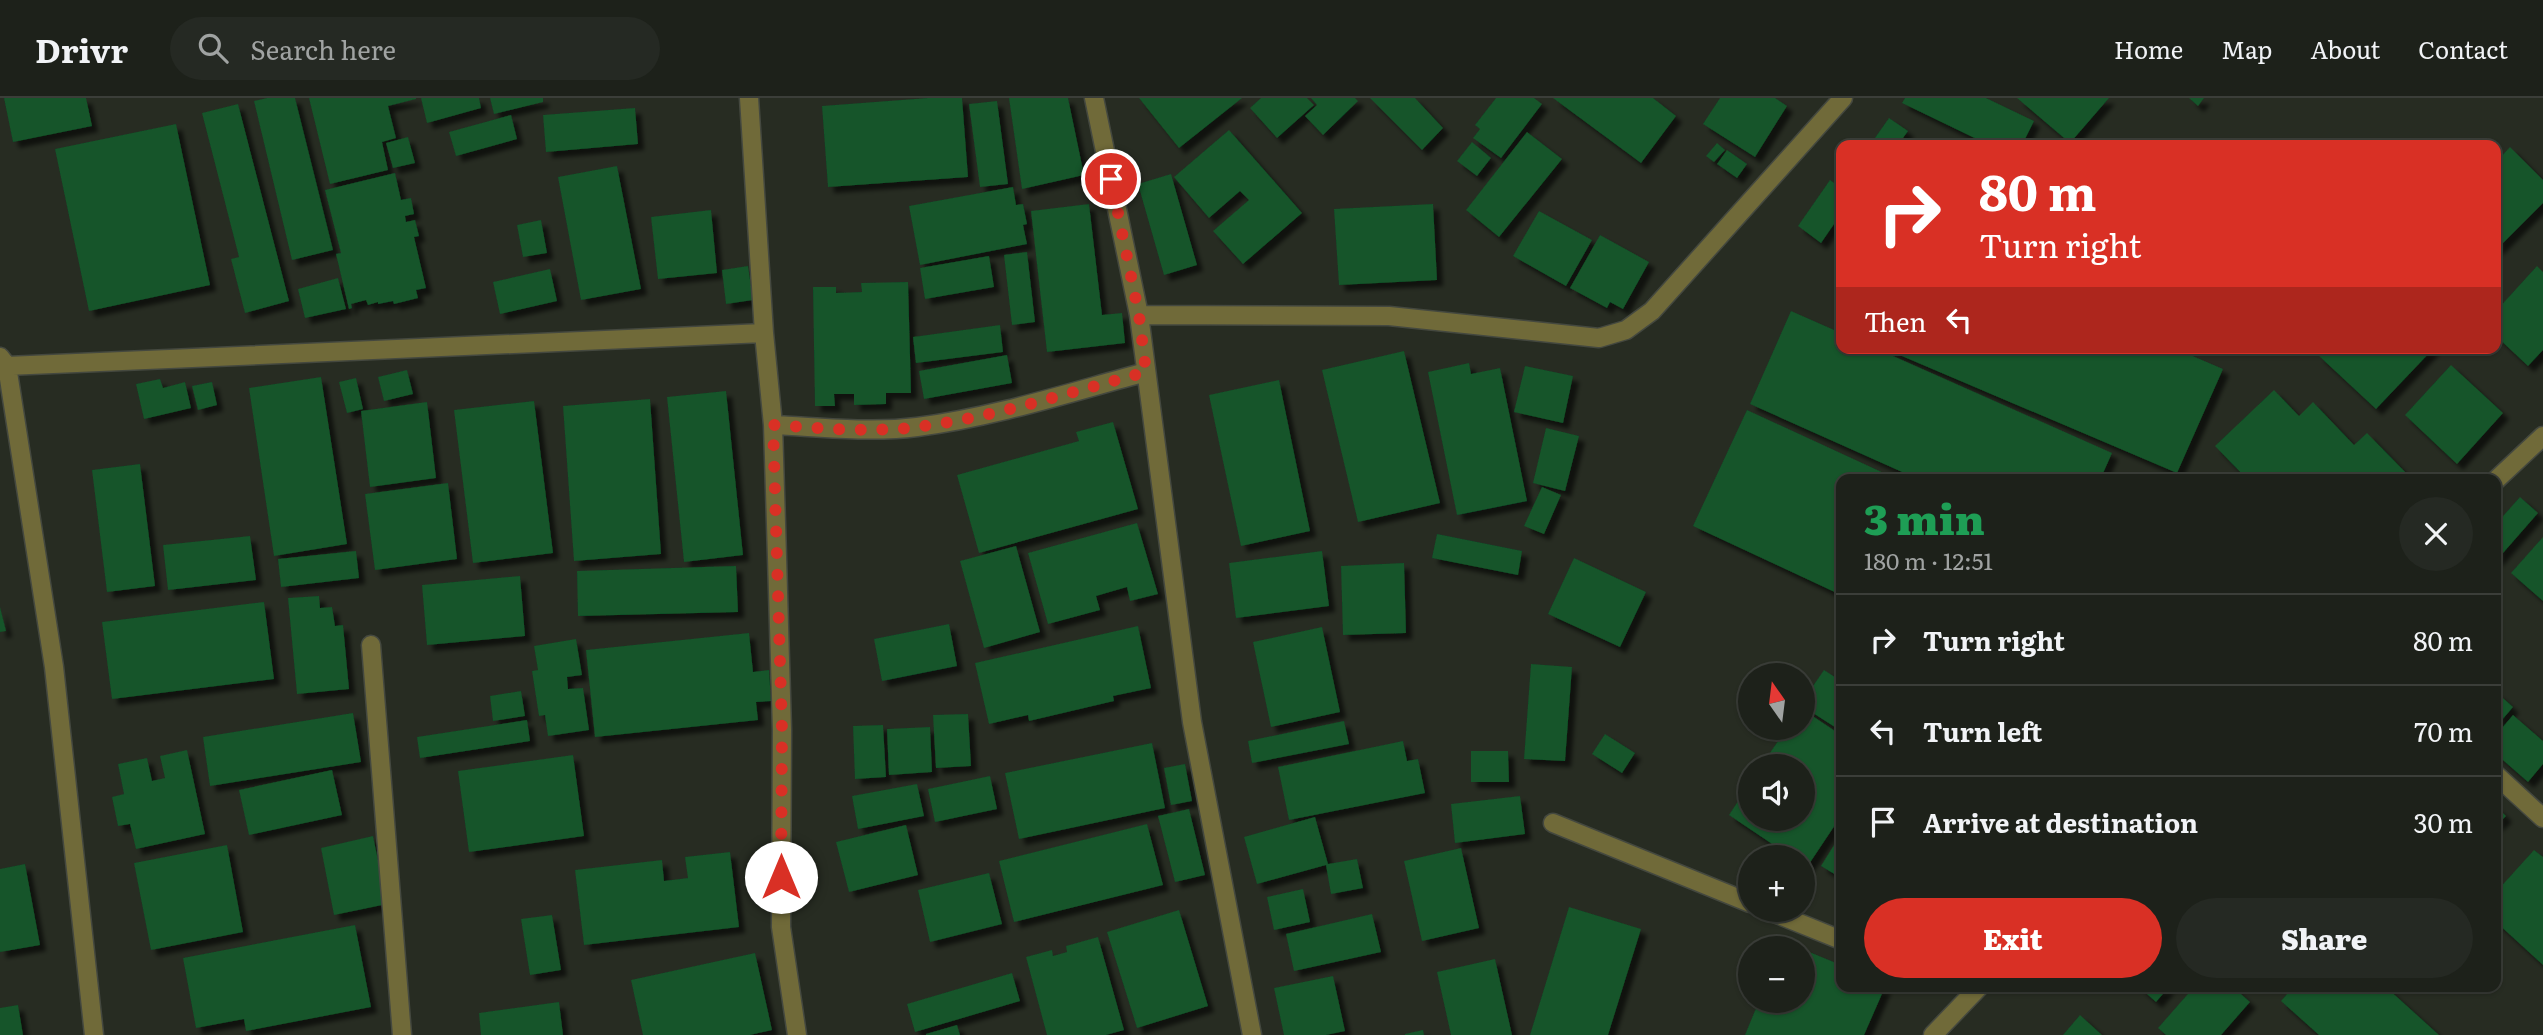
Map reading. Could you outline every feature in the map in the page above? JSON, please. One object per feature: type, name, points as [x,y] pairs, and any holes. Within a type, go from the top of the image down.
[{"type":"street","points":[[749,98],[764,332],[773,425],[782,730],[780,926],[797,1035]]},
{"type":"street","points":[[1094,98],[1139,315],[1192,722],[1252,1035]]},
{"type":"street","points":[[1139,315],[1389,316],[1599,338],[1626,330],[1653,311],[1843,98]]},
{"type":"street","points":[[94,1035],[54,667],[3,362],[764,332]]},
{"type":"street","points":[[773,425],[861,429],[915,427],[977,416],[1146,372]]},
{"type":"street","points":[[2501,475],[2543,436]]},
{"type":"street","points":[[371,645],[402,1035]]},
{"type":"street","points":[[2501,780],[2543,818]]},
{"type":"street","points":[[1553,823],[1738,898]]},
{"type":"street","points":[[1797,922],[1836,938]]},
{"type":"street","points":[[1933,1035],[1968,992]]},
{"type":"building","points":[[4,98],[86,98],[92,126],[13,142]]},
{"type":"building","points":[[295,98],[333,250],[292,260],[254,101]]},
{"type":"building","points":[[309,98],[416,99],[388,106],[396,138],[382,142],[388,170],[330,184]]},
{"type":"building","points":[[421,98],[479,98],[481,108],[427,123]]},
{"type":"building","points":[[490,98],[543,98],[543,102],[494,114]]},
{"type":"building","points":[[962,98],[968,177],[828,187],[822,106]]},
{"type":"building","points":[[1009,98],[1068,98],[1084,175],[1022,189]]},
{"type":"building","points":[[1139,98],[1242,98],[1179,148]]},
{"type":"building","points":[[1261,98],[1307,98],[1314,105],[1277,138],[1250,108]]},
{"type":"building","points":[[1311,98],[1355,98],[1358,101],[1323,135],[1305,116],[1317,105]]},
{"type":"building","points":[[1370,98],[1415,98],[1443,128],[1422,150]]},
{"type":"building","points":[[1496,98],[1534,98],[1542,104],[1501,158],[1473,138],[1480,129],[1475,125]]},
{"type":"building","points":[[1553,98],[1653,98],[1676,116],[1641,163]]},
{"type":"building","points":[[1720,98],[1775,98],[1787,106],[1755,157],[1703,124]]},
{"type":"building","points":[[1905,98],[1986,98],[2034,121],[2024,140],[1979,140],[1902,103]]},
{"type":"building","points":[[2017,98],[2109,98],[2073,140],[2066,140]]},
{"type":"building","points":[[2189,98],[2204,98],[2198,106]]},
{"type":"building","points":[[997,101],[1008,184],[980,187],[969,104]]},
{"type":"building","points":[[238,104],[289,301],[245,313],[231,259],[239,257],[202,113]]},
{"type":"building","points":[[635,108],[638,144],[546,152],[543,115]]},
{"type":"building","points":[[511,115],[517,139],[456,156],[449,132]]},
{"type":"building","points":[[1889,118],[1908,131],[1902,140],[1874,140]]},
{"type":"building","points":[[176,124],[210,285],[89,311],[55,149]]},
{"type":"building","points":[[1229,130],[1302,213],[1243,264],[1213,231],[1249,200],[1240,191],[1209,218],[1174,177]]},
{"type":"building","points":[[1527,132],[1562,159],[1499,237],[1466,210]]},
{"type":"building","points":[[408,137],[415,163],[393,168],[386,143]]},
{"type":"building","points":[[1472,142],[1491,158],[1477,176],[1457,161]]},
{"type":"building","points":[[1717,143],[1725,150],[1714,162],[1706,156]]},
{"type":"building","points":[[2510,147],[2543,180],[2543,203],[2501,245],[2501,157]]},
{"type":"building","points":[[1727,150],[1747,164],[1737,178],[1717,164]]},
{"type":"building","points":[[617,166],[641,289],[581,300],[558,177]]},
{"type":"building","points":[[395,173],[401,200],[411,198],[414,214],[405,216],[406,222],[415,220],[419,236],[414,237],[426,288],[416,290],[418,298],[394,304],[393,301],[368,305],[366,300],[351,304],[352,308],[349,309],[336,254],[341,253],[325,190]]},
{"type":"building","points":[[1171,174],[1197,265],[1164,275],[1138,184]]},
{"type":"building","points":[[1830,180],[1836,184],[1836,221],[1821,243],[1798,226]]},
{"type":"building","points":[[1013,187],[1016,205],[1023,204],[1027,244],[920,265],[909,206]]},
{"type":"building","points":[[1089,204],[1102,315],[1122,313],[1125,343],[1047,352],[1031,211]]},
{"type":"building","points":[[1433,204],[1437,280],[1339,285],[1334,209]]},
{"type":"building","points":[[711,210],[717,273],[658,279],[651,217]]},
{"type":"building","points":[[1539,211],[1592,240],[1566,286],[1513,256]]},
{"type":"building","points":[[541,220],[547,253],[523,257],[517,225]]},
{"type":"building","points":[[1600,235],[1649,262],[1623,309],[1610,302],[1607,308],[1570,288]]},
{"type":"building","points":[[1027,252],[1035,322],[1012,325],[1004,255]]},
{"type":"building","points":[[989,256],[994,287],[925,299],[920,268]]},
{"type":"building","points":[[748,266],[753,300],[726,304],[722,270]]},
{"type":"building","points":[[2537,266],[2543,272],[2543,350],[2528,366],[2501,341],[2501,306]]},
{"type":"building","points":[[550,269],[557,301],[500,314],[493,282]]},
{"type":"building","points":[[338,278],[346,309],[305,318],[298,289]]},
{"type":"building","points":[[908,282],[911,393],[886,393],[886,404],[854,405],[854,394],[834,394],[835,406],[815,406],[813,287],[836,287],[836,293],[862,292],[861,283]]},
{"type":"building","points":[[1791,311],[1836,331],[1836,354],[1889,354],[2112,453],[2103,474],[1907,474],[1750,404]]},
{"type":"building","points":[[1000,325],[1003,352],[916,363],[913,337]]},
{"type":"building","points":[[1404,351],[1440,503],[1358,522],[1322,370]]},
{"type":"building","points":[[1897,354],[2188,354],[2223,369],[2177,473]]},
{"type":"building","points":[[2319,354],[2428,354],[2376,409]]},
{"type":"building","points":[[1007,355],[1012,383],[924,399],[919,371]]},
{"type":"building","points":[[1469,363],[1471,374],[1500,368],[1527,501],[1457,515],[1428,372]]},
{"type":"building","points":[[2451,365],[2503,413],[2457,464],[2405,415]]},
{"type":"building","points":[[1525,366],[1573,376],[1563,423],[1514,412]]},
{"type":"building","points":[[407,370],[413,394],[384,401],[378,377]]},
{"type":"building","points":[[321,377],[347,544],[274,556],[249,388]]},
{"type":"building","points":[[356,378],[363,409],[347,413],[339,382]]},
{"type":"building","points":[[160,379],[163,388],[185,382],[191,408],[144,419],[136,384]]},
{"type":"building","points":[[1279,380],[1310,531],[1241,546],[1209,395]]},
{"type":"building","points":[[212,382],[217,405],[198,410],[192,386]]},
{"type":"building","points":[[2274,390],[2299,416],[2313,402],[2354,445],[2367,433],[2407,474],[2242,474],[2215,446]]},
{"type":"building","points":[[726,391],[743,555],[684,562],[667,397]]},
{"type":"building","points":[[650,399],[661,554],[574,561],[563,406]]},
{"type":"building","points":[[534,401],[553,553],[473,563],[454,410]]},
{"type":"building","points":[[427,402],[436,478],[370,487],[361,411]]},
{"type":"building","points":[[1747,410],[1886,474],[1836,474],[1836,593],[1693,526]]},
{"type":"building","points":[[1113,422],[1138,509],[979,553],[957,475],[1079,441],[1076,432]]},
{"type":"building","points":[[1546,428],[1579,436],[1565,491],[1533,483]]},
{"type":"building","points":[[140,464],[155,586],[107,592],[92,470]]},
{"type":"building","points":[[448,483],[457,559],[375,570],[365,494]]},
{"type":"building","points":[[1542,487],[1561,495],[1544,534],[1524,526]]},
{"type":"building","points":[[2520,497],[2538,513],[2501,555],[2501,518]]},
{"type":"building","points":[[1137,523],[1158,594],[1130,601],[1127,587],[1096,596],[1100,610],[1048,624],[1028,553]]},
{"type":"building","points":[[1437,534],[1522,551],[1518,575],[1432,558]]},
{"type":"building","points":[[250,536],[256,580],[168,590],[163,545]]},
{"type":"building","points":[[2543,537],[2543,601],[2511,573]]},
{"type":"building","points":[[1016,546],[1040,632],[984,648],[960,561]]},
{"type":"building","points":[[356,551],[359,578],[281,587],[278,559]]},
{"type":"building","points":[[1322,551],[1329,606],[1236,618],[1229,563]]},
{"type":"building","points":[[1574,558],[1646,592],[1620,647],[1548,614]]},
{"type":"building","points":[[1404,563],[1406,633],[1343,635],[1341,566]]},
{"type":"building","points":[[736,566],[738,612],[578,616],[577,571]]},
{"type":"building","points":[[520,576],[525,636],[427,645],[422,585]]},
{"type":"building","points":[[319,596],[320,608],[332,607],[335,626],[343,625],[349,689],[297,694],[288,598]]},
{"type":"building","points":[[264,602],[274,679],[112,699],[102,622]]},
{"type":"building","points":[[0,607],[6,631],[0,632]]},
{"type":"building","points":[[949,624],[957,666],[882,681],[874,639]]},
{"type":"building","points":[[1138,626],[1151,688],[1113,696],[1114,701],[1029,721],[1028,715],[989,724],[975,663]]},
{"type":"building","points":[[1322,627],[1340,712],[1271,727],[1253,642]]},
{"type":"building","points":[[749,633],[753,672],[769,670],[771,701],[756,702],[758,720],[595,737],[586,650]]},
{"type":"building","points":[[576,639],[582,675],[567,677],[568,689],[583,688],[589,730],[548,736],[545,715],[539,716],[532,671],[538,670],[534,646]]},
{"type":"building","points":[[1531,664],[1572,667],[1565,761],[1524,759]]},
{"type":"building","points":[[1824,670],[1836,678],[1836,728],[1815,714],[1815,683]]},
{"type":"building","points":[[521,691],[525,716],[493,721],[490,696]]},
{"type":"building","points":[[2501,696],[2513,707],[2501,721]]},
{"type":"building","points":[[353,713],[361,762],[210,786],[203,737]]},
{"type":"building","points":[[968,714],[971,766],[936,768],[933,715]]},
{"type":"building","points":[[2513,715],[2543,741],[2543,764],[2528,782],[2501,758],[2501,729]]},
{"type":"building","points":[[1815,718],[1836,732],[1836,824],[1815,855],[1815,845],[1774,845],[1753,831],[1815,831],[1815,754],[1769,754],[1779,740],[1815,740]]},
{"type":"building","points":[[527,720],[530,741],[420,758],[417,737]]},
{"type":"building","points":[[1344,721],[1349,744],[1252,763],[1248,741]]},
{"type":"building","points":[[883,725],[886,777],[855,779],[853,726]]},
{"type":"building","points":[[930,727],[932,772],[889,775],[887,729]]},
{"type":"building","points":[[1605,734],[1635,753],[1622,773],[1592,754]]},
{"type":"building","points":[[1403,741],[1407,761],[1418,759],[1425,793],[1289,820],[1278,767]]},
{"type":"building","points":[[1152,743],[1165,808],[1019,839],[1005,773]]},
{"type":"building","points":[[187,750],[205,834],[136,849],[130,824],[118,826],[112,797],[124,794],[118,764],[147,758],[152,781],[165,778],[160,756]]},
{"type":"building","points":[[1471,751],[1508,751],[1509,782],[1471,782]]},
{"type":"building","points":[[573,755],[584,836],[469,852],[458,771]]},
{"type":"building","points":[[1185,764],[1192,801],[1171,805],[1164,768]]},
{"type":"building","points":[[332,770],[342,815],[249,835],[239,790]]},
{"type":"building","points":[[990,776],[997,809],[935,822],[928,789]]},
{"type":"building","points":[[917,784],[924,816],[858,829],[852,796]]},
{"type":"building","points":[[1520,796],[1525,834],[1455,843],[1451,804]]},
{"type":"building","points":[[1738,801],[1738,821],[1729,815]]},
{"type":"building","points":[[1189,809],[1205,875],[1175,882],[1158,816]]},
{"type":"building","points":[[1315,817],[1328,864],[1357,859],[1363,888],[1331,894],[1326,865],[1257,884],[1244,837]]},
{"type":"building","points":[[1147,824],[1163,885],[1014,922],[999,861]]},
{"type":"building","points":[[906,825],[918,875],[849,892],[836,842]]},
{"type":"building","points":[[373,836],[387,904],[334,915],[321,848]]},
{"type":"building","points":[[1836,842],[1836,875],[1821,866]]},
{"type":"building","points":[[227,845],[243,932],[151,950],[134,863]]},
{"type":"building","points":[[1461,848],[1479,928],[1422,941],[1404,861]]},
{"type":"building","points":[[2534,850],[2543,857],[2543,965],[2501,927],[2501,886]]},
{"type":"building","points":[[730,852],[739,927],[584,945],[575,870],[662,860],[664,881],[688,878],[685,857]]},
{"type":"building","points":[[25,864],[40,945],[0,952],[0,869]]},
{"type":"building","points":[[989,873],[1002,924],[930,942],[918,890]]},
{"type":"building","points":[[1303,889],[1310,922],[1274,930],[1267,897]]},
{"type":"building","points":[[1569,907],[1641,929],[1608,1035],[1530,1035]]},
{"type":"building","points":[[1179,910],[1208,1006],[1137,1028],[1107,932]]},
{"type":"building","points":[[1372,914],[1381,952],[1294,971],[1286,934]]},
{"type":"building","points":[[552,915],[561,970],[530,975],[521,919]]},
{"type":"building","points":[[355,925],[371,1007],[246,1031],[244,1019],[196,1028],[183,958]]},
{"type":"building","points":[[1098,937],[1124,1030],[1106,1035],[1047,1035],[1026,957],[1052,950],[1053,956],[1067,952],[1066,946]]},
{"type":"building","points":[[755,953],[772,1030],[750,1035],[643,1035],[631,980]]},
{"type":"building","points":[[1815,954],[1836,963],[1836,992],[1883,992],[1864,1035],[1745,1035],[1754,1013],[1815,1013]]},
{"type":"building","points":[[1495,959],[1512,1035],[1451,1035],[1437,972]]},
{"type":"building","points":[[1012,973],[1020,1001],[915,1032],[907,1004]]},
{"type":"building","points":[[1333,976],[1345,1031],[1326,1035],[1284,1035],[1274,988]]},
{"type":"building","points":[[2145,992],[2165,992],[2156,1002]]},
{"type":"building","points":[[2190,992],[2239,992],[2250,1002],[2221,1035],[2166,1035],[2158,1028]]},
{"type":"building","points":[[2289,992],[2392,992],[2439,1035],[2319,1035],[2281,1001]]},
{"type":"building","points":[[559,1002],[563,1035],[481,1035],[479,1013]]},
{"type":"building","points":[[18,1005],[23,1035],[0,1035],[0,1008]]},
{"type":"building","points":[[2080,1015],[2102,1035],[2063,1035]]},
{"type":"building","points":[[957,1025],[960,1035],[926,1035],[926,1034]]},
{"type":"building","points":[[1423,1030],[1424,1035],[1405,1035],[1405,1034]]},
{"type":"route","points":[[781,877],[782,730],[773,425],[861,429],[915,427],[977,416],[1146,372],[1139,315],[1111,179]]}]
